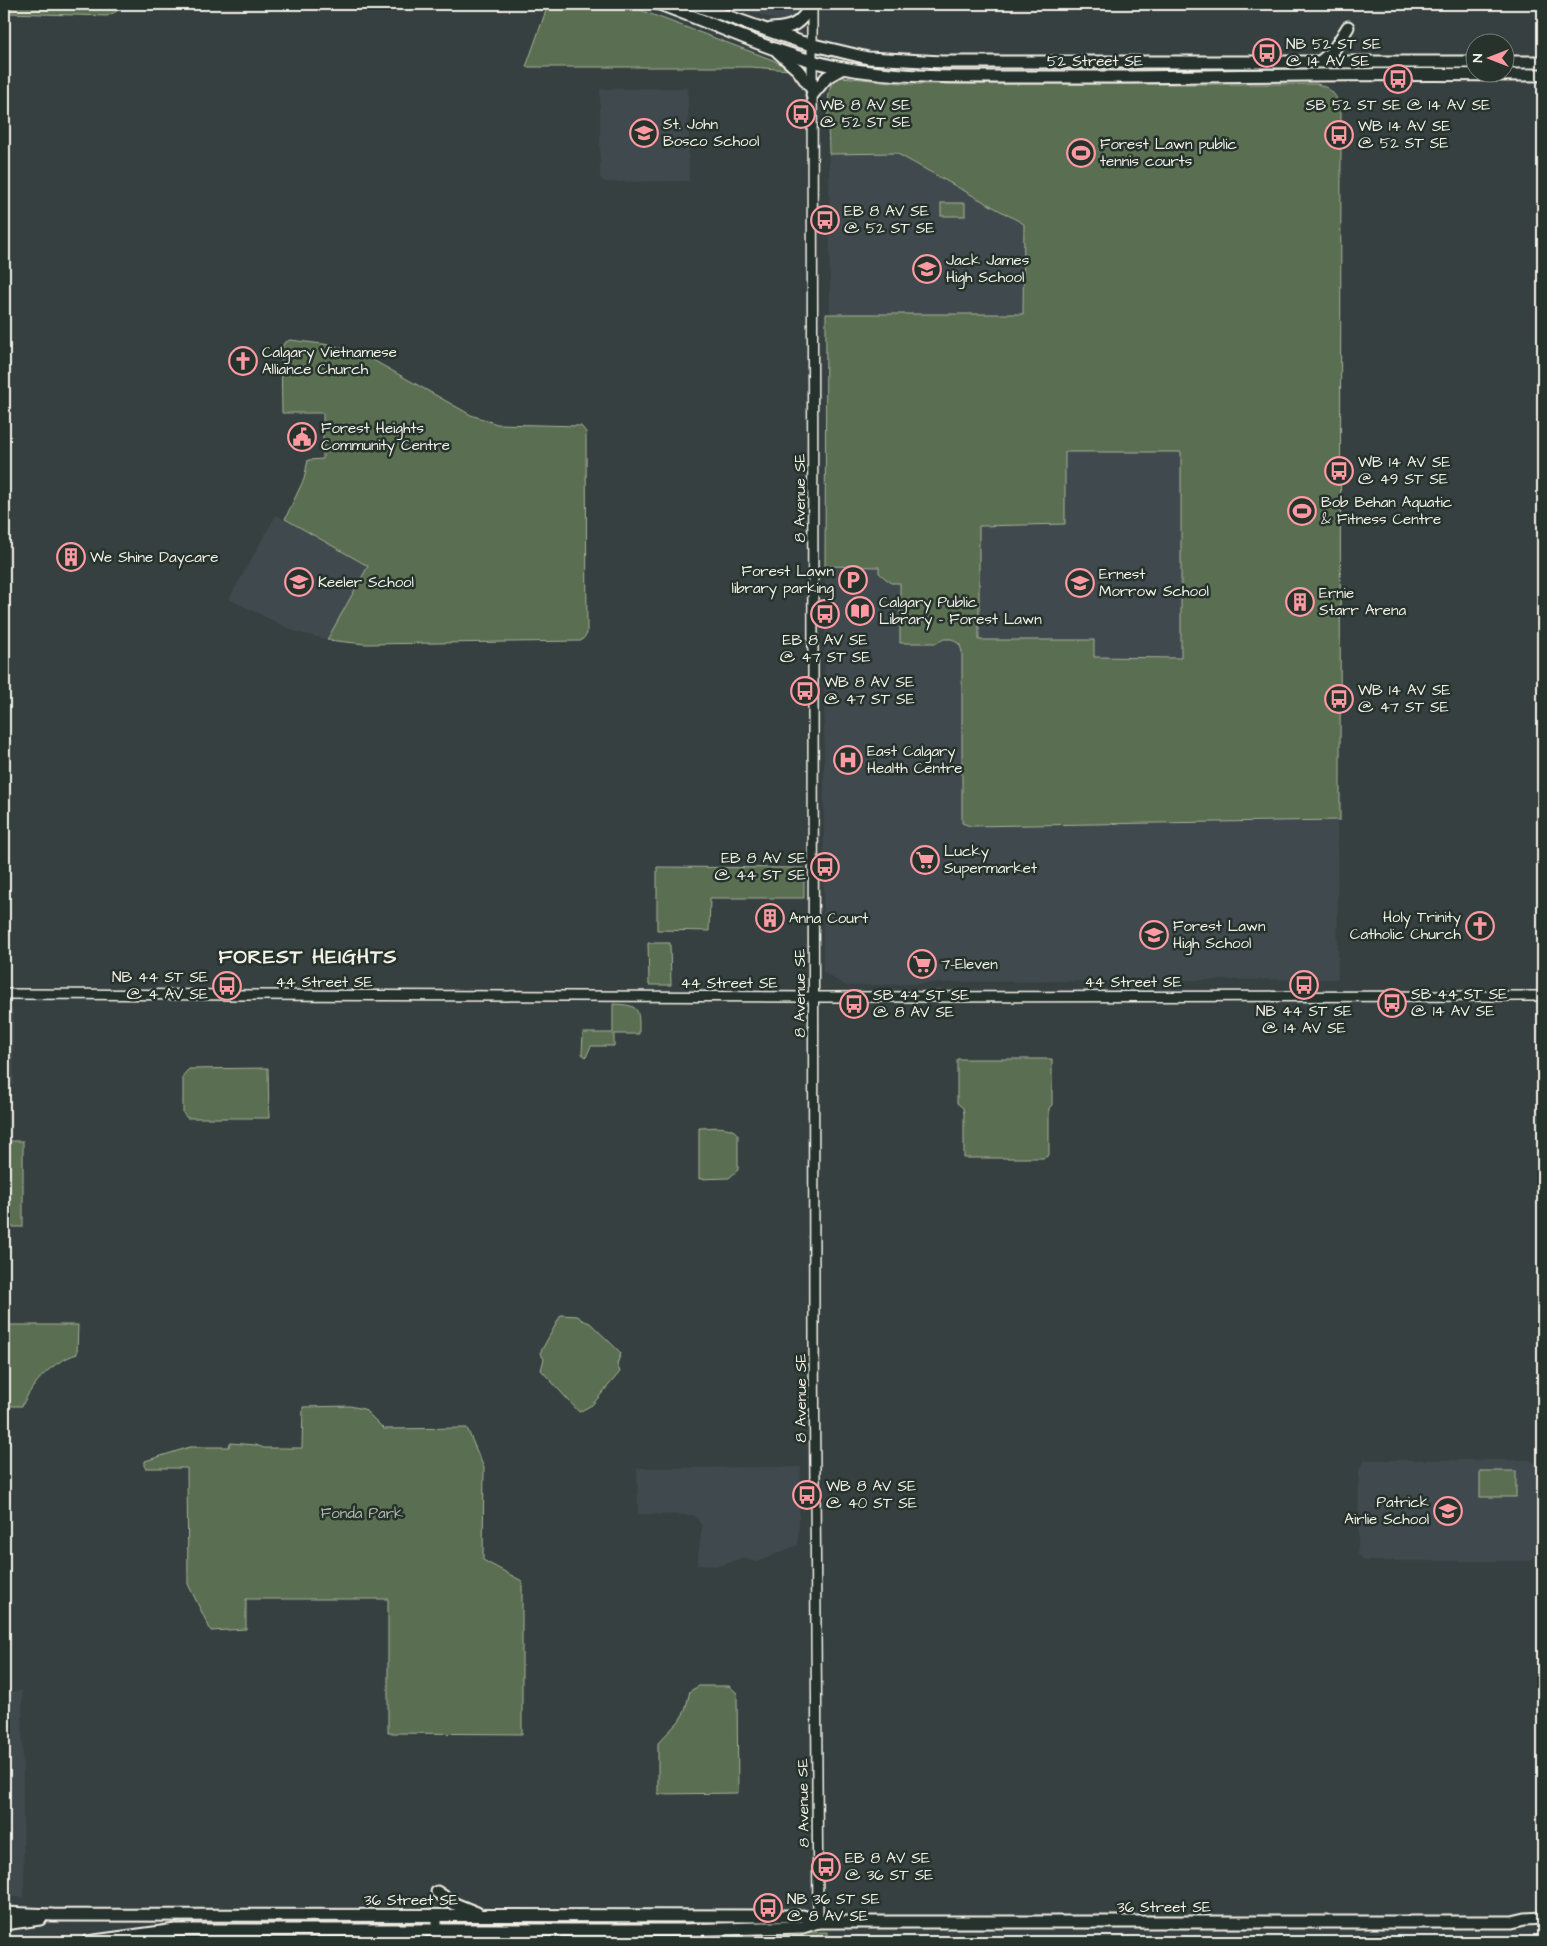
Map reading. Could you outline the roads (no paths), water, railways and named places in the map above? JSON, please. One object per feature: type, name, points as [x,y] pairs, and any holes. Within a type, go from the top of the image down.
[{"type":"main road","name":"52 Street SE","points":[[659,4],[774,49],[843,68],[893,74],[930,76],[1123,77],[1348,74],[1543,75]]},
{"type":"main road","name":"52 Street SE","points":[[692,4],[812,45],[868,58],[942,62],[1464,62]]},
{"type":"main road","points":[[764,30],[787,28],[796,25],[803,19],[812,4]]},
{"type":"main road","points":[[1320,61],[1333,50],[1348,27]]},
{"type":"main road","points":[[774,49],[798,70],[812,92],[827,77],[843,68]]},
{"type":"main road","points":[[1514,62],[1543,62]]},
{"type":"main road","points":[[436,1892],[455,1904],[483,1915]]},
{"type":"main road","name":"36 Street SE","points":[[4,1913],[53,1915],[803,1916],[818,1922]]},
{"type":"main road","points":[[4,1924],[38,1920],[53,1915]]},
{"type":"main road","name":"36 Street SE","points":[[87,1942],[176,1930],[680,1930],[803,1926],[818,1922],[1512,1922],[1543,1918]]},
{"type":"main road","name":"36 Street SE","points":[[1512,1922],[1543,1926]]},
{"type":"main road","points":[[387,1930],[423,1942]]},
{"type":"street","name":"8 Avenue SE","points":[[812,4],[818,1922]]},
{"type":"street","name":"44 Street SE","points":[[4,994],[814,997],[1543,996]]},
{"type":"street","points":[[437,1915],[437,1942]]},
{"type":"place","name":"NB 52 ST SE @ 14 AV SE","points":[[1267,53]]},
{"type":"place","name":"SB 52 ST SE @ 14 AV SE","points":[[1398,79]]},
{"type":"place","name":"WB 8 AV SE @ 52 ST SE","points":[[801,114]]},
{"type":"place","name":"St. John Bosco School","points":[[644,133]]},
{"type":"place","name":"WB 14 AV SE @ 52 ST SE","points":[[1339,135]]},
{"type":"place","name":"Forest Lawn public tennis courts","points":[[1081,153]]},
{"type":"place","name":"EB 8 AV SE @ 52 ST SE","points":[[825,220]]},
{"type":"place","name":"Jack James High School","points":[[927,269]]},
{"type":"place","name":"Calgary Vietnamese Alliance Church","points":[[243,361]]},
{"type":"place","name":"Forest Heights Community Centre","points":[[302,437]]},
{"type":"place","name":"WB 14 AV SE @ 49 ST SE","points":[[1339,471]]},
{"type":"place","name":"Bob Behan Aquatic & Fitness Centre","points":[[1302,511]]},
{"type":"place","name":"We Shine Daycare","points":[[71,557]]},
{"type":"place","name":"Forest Lawn library parking","points":[[853,580]]},
{"type":"place","name":"Keeler School","points":[[299,582]]},
{"type":"place","name":"Ernest Morrow School","points":[[1080,583]]},
{"type":"place","name":"Ernie Starr Arena","points":[[1300,602]]},
{"type":"place","name":"Calgary Public Library - Forest Lawn","points":[[860,611]]},
{"type":"place","name":"EB 8 AV SE @ 47 ST SE","points":[[825,614]]},
{"type":"place","name":"WB 8 AV SE @ 47 ST SE","points":[[805,691]]},
{"type":"place","name":"WB 14 AV SE @ 47 ST SE","points":[[1339,699]]},
{"type":"place","name":"East Calgary Health Centre","points":[[848,760]]},
{"type":"place","name":"Lucky Supermarket","points":[[925,860]]},
{"type":"place","name":"EB 8 AV SE @ 44 ST SE","points":[[825,867]]},
{"type":"place","name":"Anna Court","points":[[770,918]]},
{"type":"place","name":"Holy Trinity Catholic Church","points":[[1480,926]]},
{"type":"place","name":"Forest Lawn High School","points":[[1154,935]]},
{"type":"place","name":"7-Eleven","points":[[922,964]]},
{"type":"place","name":"NB 44 ST SE @ 14 AV SE","points":[[1304,985]]},
{"type":"place","name":"NB 44 ST SE @ 4 AV SE","points":[[227,986]]},
{"type":"place","name":"SB 44 ST SE @ 14 AV SE","points":[[1392,1003]]},
{"type":"place","name":"SB 44 ST SE @ 8 AV SE","points":[[854,1004]]},
{"type":"place","name":"WB 8 AV SE @ 40 ST SE","points":[[807,1495]]},
{"type":"place","name":"Patrick Airlie School","points":[[1448,1511]]},
{"type":"place","name":"EB 8 AV SE @ 36 ST SE","points":[[826,1867]]},
{"type":"place","name":"NB 36 ST SE @ 8 AV SE","points":[[768,1908]]},
{"type":"district","name":"FOREST HEIGHTS","points":[[308,956]]},
{"type":"park label","name":"Fonda Park","points":[[362,1513]]}]
